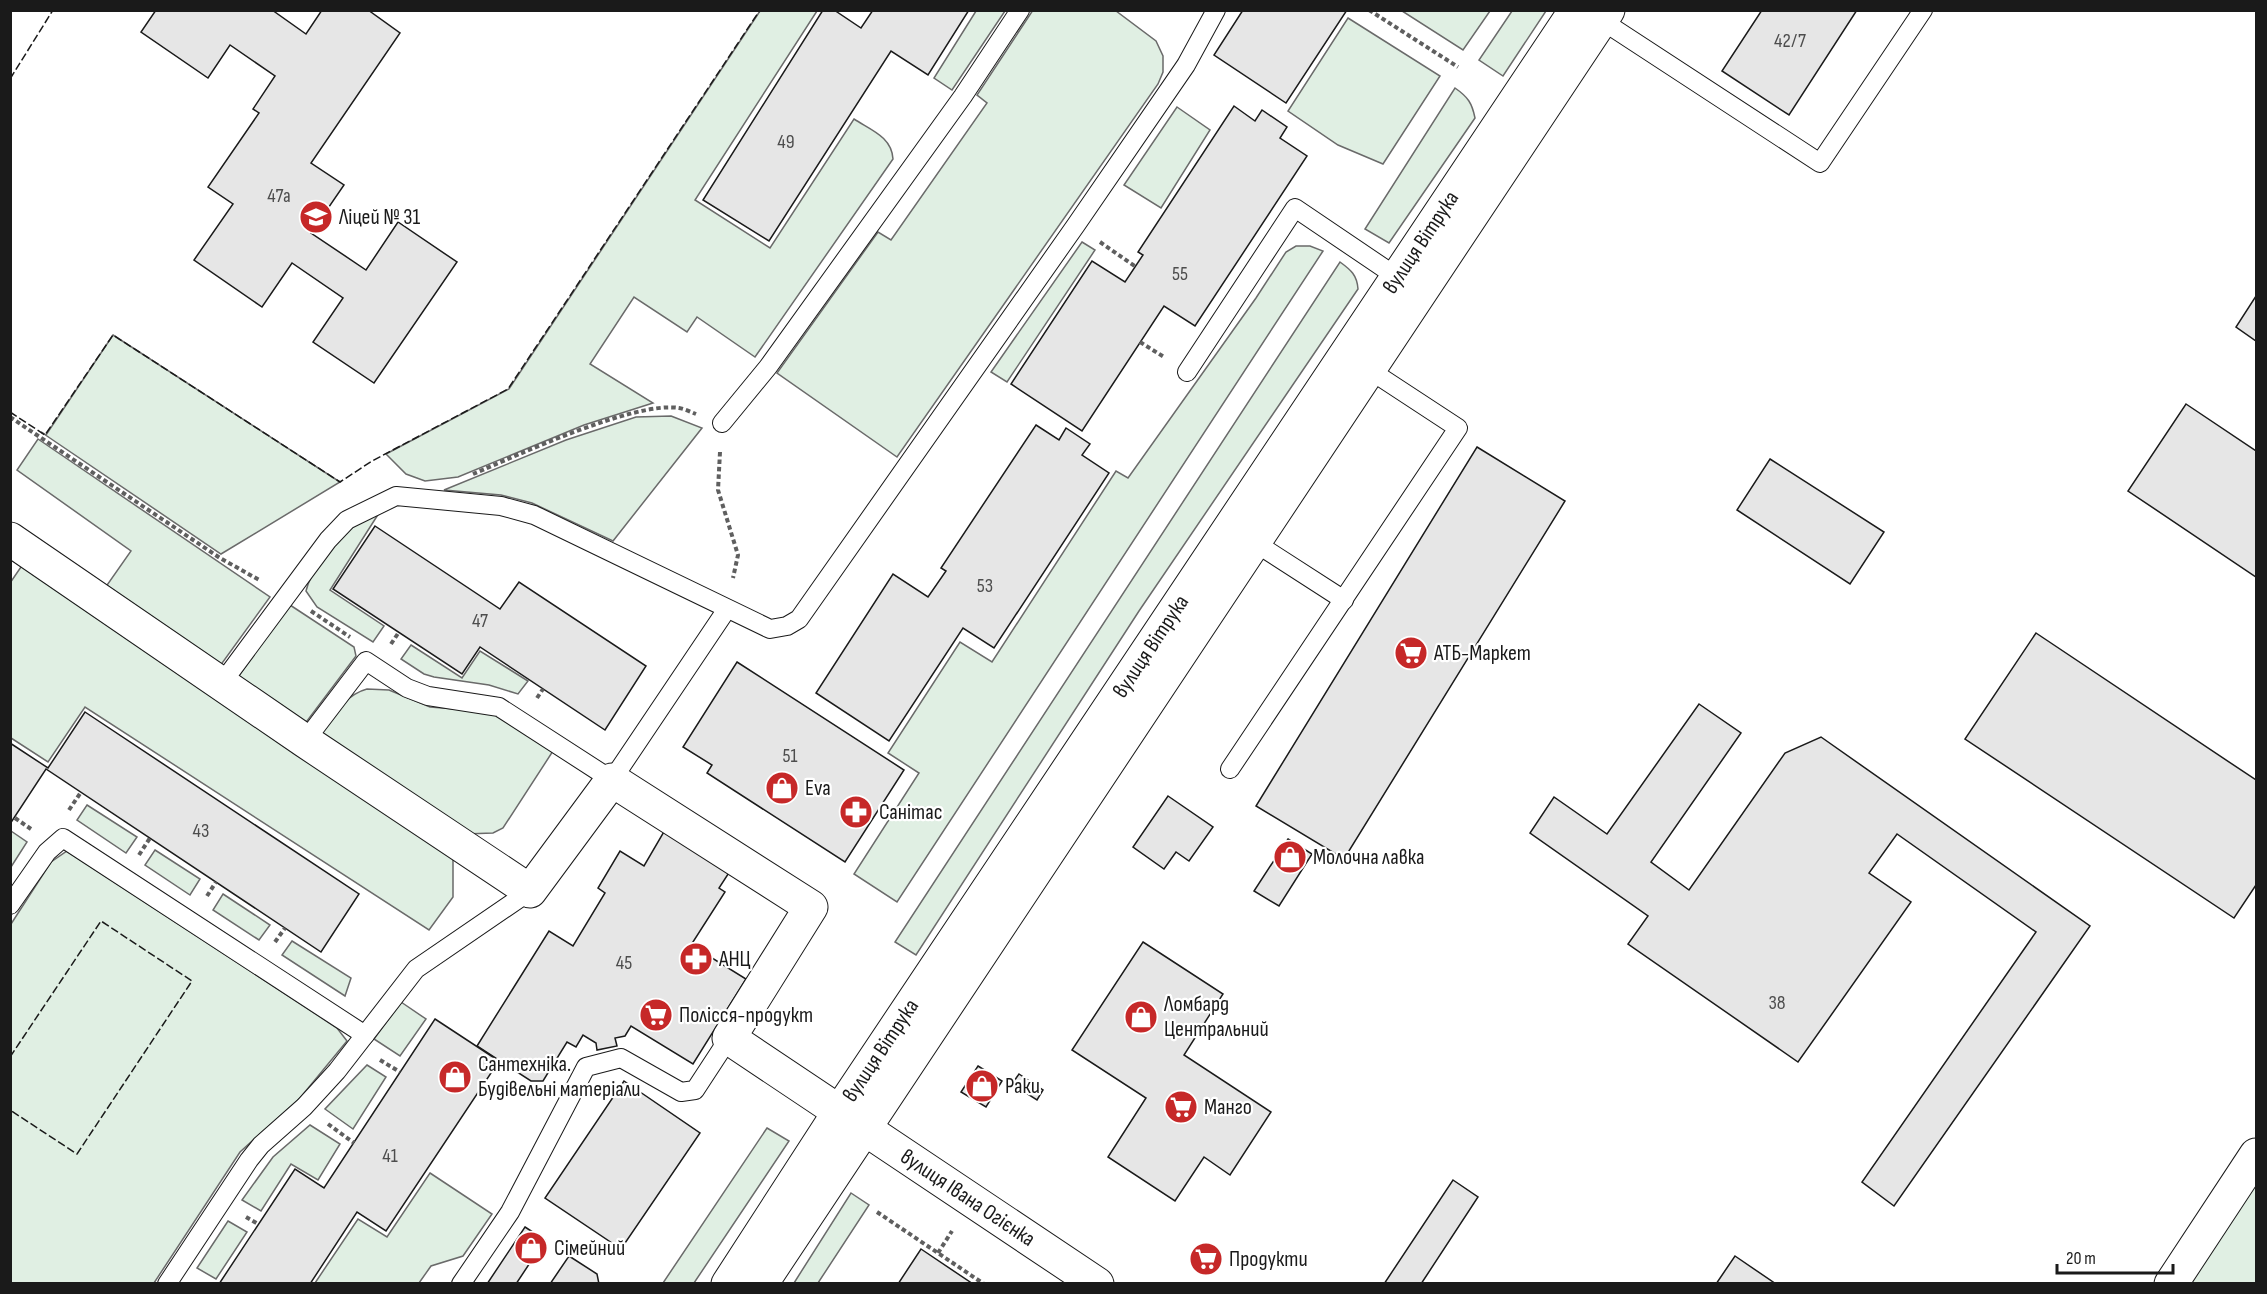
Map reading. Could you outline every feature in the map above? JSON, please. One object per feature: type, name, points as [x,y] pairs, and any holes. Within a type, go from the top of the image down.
[{"type":"main road","name":"вулиця Вітрука","points":[[761,1284],[853,1120],[1397,277],[1595,14]]},
{"type":"main road","name":"вулиця Вітрука","points":[[728,1284],[853,1120],[1254,542],[1368,369],[1595,14]]},
{"type":"main road","points":[[10,539],[304,741],[530,891],[612,780],[811,907],[729,1038]]},
{"type":"main road","name":"вулиця Івана Огієнка","points":[[729,1038],[1097,1284]]},
{"type":"main road","points":[[2171,1284],[2256,1155]]},
{"type":"lane","points":[[722,423],[768,367],[963,96],[1020,10]]},
{"type":"lane","points":[[222,683],[328,540],[347,520],[396,496],[501,506],[534,514],[770,629],[788,626],[800,619],[1186,65],[1215,10]]},
{"type":"lane","points":[[1595,14],[1820,163],[1923,10]]},
{"type":"lane","points":[[1187,372],[1294,208],[1397,277]]},
{"type":"lane","points":[[1230,769],[1458,428],[1368,369]]},
{"type":"lane","points":[[1254,542],[1344,600]]},
{"type":"lane","points":[[304,741],[366,661],[407,688],[428,696],[499,707],[612,780],[727,609]]},
{"type":"lane","points":[[10,905],[46,852],[63,838],[365,1035]]},
{"type":"lane","points":[[167,1284],[249,1160],[261,1145],[311,1100],[337,1071],[416,969],[530,891]]},
{"type":"lane","points":[[461,1284],[510,1212],[586,1067],[621,1058],[681,1092],[695,1090],[729,1038]]},
{"type":"path","points":[[1369,10],[1458,67]]},
{"type":"path","points":[[1076,225],[1136,267]]},
{"type":"path","points":[[463,477],[588,428],[635,413],[678,408],[722,423],[718,490],[738,555],[727,609]]},
{"type":"path","points":[[10,417],[220,558],[286,595],[361,644],[366,661]]},
{"type":"path","points":[[877,1212],[984,1284]]},
{"type":"path","points":[[938,1252],[955,1226]]},
{"type":"green space","points":[[1033,10],[1116,11],[1156,41],[1163,56],[1163,72],[1158,84],[897,457],[777,373],[878,232],[891,240],[987,103],[977,95]]},
{"type":"green space","points":[[760,11],[817,11],[695,200],[770,248],[854,119],[885,140],[892,151],[893,159],[755,357],[697,317],[687,332],[634,297],[590,364],[653,403],[584,425],[458,477],[425,481],[406,474],[386,454],[509,389]]},
{"type":"green space","points":[[976,11],[1005,11],[952,90],[934,78]]},
{"type":"green space","points":[[1402,11],[1490,11],[1463,50]]},
{"type":"green space","points":[[1512,11],[1546,11],[1503,76],[1479,60]]},
{"type":"green space","points":[[1348,18],[1440,76],[1383,164],[1338,145],[1288,111]]},
{"type":"green space","points":[[1455,88],[1469,101],[1475,118],[1389,243],[1365,229]]},
{"type":"green space","points":[[1177,107],[1210,130],[1161,208],[1124,185]]},
{"type":"green space","points":[[1082,242],[1095,250],[1007,382],[991,372]]},
{"type":"green space","points":[[1296,246],[1310,246],[1323,251],[897,902],[854,874],[919,773],[888,753],[960,642],[992,662],[1116,471],[1128,478],[1286,252]]},
{"type":"green space","points":[[1340,262],[1353,273],[1358,289],[1139,611],[916,955],[895,942]]},
{"type":"green space","points":[[113,335],[340,482],[221,554],[41,432],[46,435]]},
{"type":"green space","points":[[671,416],[702,428],[613,541],[532,503],[501,495],[444,490],[566,440],[636,417]]},
{"type":"green space","points":[[38,439],[270,597],[220,666],[105,588],[131,551],[17,470]]},
{"type":"green space","points":[[379,513],[330,590],[384,626],[373,642],[317,607],[306,591],[317,566],[337,542],[353,527]]},
{"type":"green space","points":[[23,564],[453,854],[453,897],[429,930],[85,707],[48,762],[11,738],[10,583]]},
{"type":"green space","points":[[290,605],[354,647],[356,656],[304,725],[237,678]]},
{"type":"green space","points":[[411,645],[462,678],[480,651],[528,681],[518,694],[489,685],[424,674],[401,659]]},
{"type":"green space","points":[[367,689],[389,690],[430,707],[481,711],[496,715],[553,751],[503,828],[493,833],[465,834],[318,737],[345,702]]},
{"type":"green space","points":[[87,805],[137,837],[126,853],[77,820]]},
{"type":"green space","points":[[10,832],[27,842],[11,867]]},
{"type":"green space","points":[[155,850],[200,879],[190,895],[145,865]]},
{"type":"green space","points":[[67,851],[337,1028],[347,1041],[300,1098],[240,1152],[154,1283],[11,1284],[11,924],[51,862]]},
{"type":"green space","points":[[223,894],[270,925],[259,940],[213,910]]},
{"type":"green space","points":[[292,941],[351,978],[345,996],[282,955]]},
{"type":"green space","points":[[401,1002],[426,1019],[400,1056],[374,1039]]},
{"type":"green space","points":[[367,1065],[386,1077],[353,1129],[325,1109]]},
{"type":"green space","points":[[310,1125],[340,1144],[318,1180],[291,1164],[261,1211],[242,1200],[273,1157]]},
{"type":"green space","points":[[767,1128],[789,1141],[694,1283],[663,1283]]},
{"type":"green space","points":[[430,1173],[492,1214],[463,1256],[431,1266],[419,1283],[315,1283],[358,1219],[387,1237]]},
{"type":"green space","points":[[2256,1173],[2256,1283],[2183,1283]]},
{"type":"green space","points":[[851,1193],[869,1205],[818,1283],[794,1283]]},
{"type":"green space","points":[[228,1221],[247,1232],[216,1279],[197,1268]]},
{"type":"building","points":[[156,10],[272,10],[306,34],[322,10],[368,10],[400,33],[311,163],[344,185],[311,233],[366,270],[398,222],[457,262],[374,383],[313,342],[343,298],[292,263],[262,307],[194,260],[233,204],[208,187],[259,113],[253,109],[275,76],[230,45],[208,78],[141,32]]},
{"type":"building","points":[[823,10],[834,10],[861,28],[873,10],[969,10],[928,75],[891,51],[769,241],[703,200]]},
{"type":"building","points":[[1243,10],[1347,10],[1286,103],[1214,55]]},
{"type":"building","points":[[1762,10],[1857,10],[1789,115],[1722,71]]},
{"type":"building","points":[[1234,106],[1255,121],[1262,110],[1287,127],[1280,138],[1307,156],[1195,326],[1164,306],[1082,431],[1011,384],[1092,261],[1125,282],[1143,255],[1138,252]]},
{"type":"building","points":[[2256,296],[2256,341],[2236,327]]},
{"type":"building","points":[[2186,404],[2256,451],[2256,577],[2128,491]]},
{"type":"building","points":[[1036,425],[1059,440],[1066,428],[1090,444],[1082,455],[1109,473],[994,648],[963,628],[889,741],[816,693],[893,574],[928,597],[946,571],[941,568]]},
{"type":"building","name":"АТБ-Маркет","points":[[1477,447],[1565,501],[1344,859],[1256,806]]},
{"type":"building","points":[[1770,459],[1884,532],[1850,584],[1737,510]]},
{"type":"building","points":[[375,526],[500,609],[519,582],[646,666],[605,730],[480,647],[462,674],[333,589]]},
{"type":"building","points":[[2036,633],[2256,780],[2256,885],[2234,918],[1965,739]]},
{"type":"building","points":[[737,662],[904,770],[845,862],[707,773],[712,765],[683,747]]},
{"type":"building","points":[[1699,704],[1741,733],[1651,862],[1689,890],[1785,753],[1821,737],[2090,926],[1894,1206],[1862,1182],[2036,932],[1897,834],[1869,873],[1911,902],[1798,1062],[1628,944],[1648,916],[1530,833],[1554,797],[1607,834]]},
{"type":"building","points":[[85,712],[359,894],[321,952],[46,769],[10,824],[10,743],[48,768]]},
{"type":"building","points":[[1168,796],[1213,827],[1189,861],[1176,852],[1164,869],[1133,847]]},
{"type":"building","points":[[669,823],[734,865],[719,888],[725,892],[691,945],[746,979],[693,1064],[631,1026],[625,1036],[615,1038],[617,1046],[597,1050],[596,1043],[583,1035],[576,1047],[567,1042],[543,1081],[531,1081],[477,1046],[549,931],[573,946],[605,893],[598,888],[620,851],[644,866]]},
{"type":"building","points":[[1288,839],[1312,854],[1279,906],[1254,891]]},
{"type":"building","points":[[1143,942],[1223,994],[1184,1055],[1271,1112],[1230,1175],[1204,1157],[1175,1201],[1108,1157],[1146,1098],[1072,1050]]},
{"type":"building","points":[[435,1019],[499,1061],[386,1231],[357,1212],[310,1284],[219,1284],[295,1169],[324,1188]]},
{"type":"building","name":"Раки","points":[[978,1066],[1002,1081],[986,1107],[961,1092]]},
{"type":"building","points":[[1019,1074],[1043,1090],[1037,1100],[1012,1084]]},
{"type":"building","points":[[624,1081],[700,1133],[621,1249],[545,1198]]},
{"type":"building","points":[[1453,1180],[1478,1197],[1421,1284],[1384,1284]]},
{"type":"building","points":[[525,1227],[545,1240],[516,1284],[487,1284]]},
{"type":"building","points":[[921,1249],[973,1284],[898,1284]]},
{"type":"building","points":[[569,1256],[597,1274],[599,1284],[550,1284]]},
{"type":"building","points":[[1735,1256],[1776,1284],[1716,1284]]},
{"type":"fence","points":[[10,79],[53,10]]},
{"type":"fence","points":[[10,412],[45,435],[113,335],[340,482],[372,461],[508,389],[760,10]]},
{"type":"fence","points":[[10,1057],[101,921],[192,981],[77,1154],[10,1110]]},
{"type":"place","name":"Ліцей № 31","points":[[316,217]]},
{"type":"place","name":"АТБ-Маркет","points":[[1411,653]]},
{"type":"place","name":"Eva","points":[[782,788]]},
{"type":"place","name":"Санітас","points":[[856,812]]},
{"type":"place","name":"Молочна лавка","points":[[1290,857]]},
{"type":"place","name":"АНЦ","points":[[696,959]]},
{"type":"place","name":"Полісся-продукт","points":[[656,1015]]},
{"type":"place","name":"Ломбард Центральний","points":[[1141,1017]]},
{"type":"place","name":"Сантехніка. Будівельні матеріали","points":[[455,1077]]},
{"type":"place","name":"Раки","points":[[982,1086]]},
{"type":"place","name":"Манго","points":[[1181,1107]]},
{"type":"place","name":"Сімейний","points":[[531,1248]]},
{"type":"place","name":"Продукти","points":[[1206,1259]]}]
